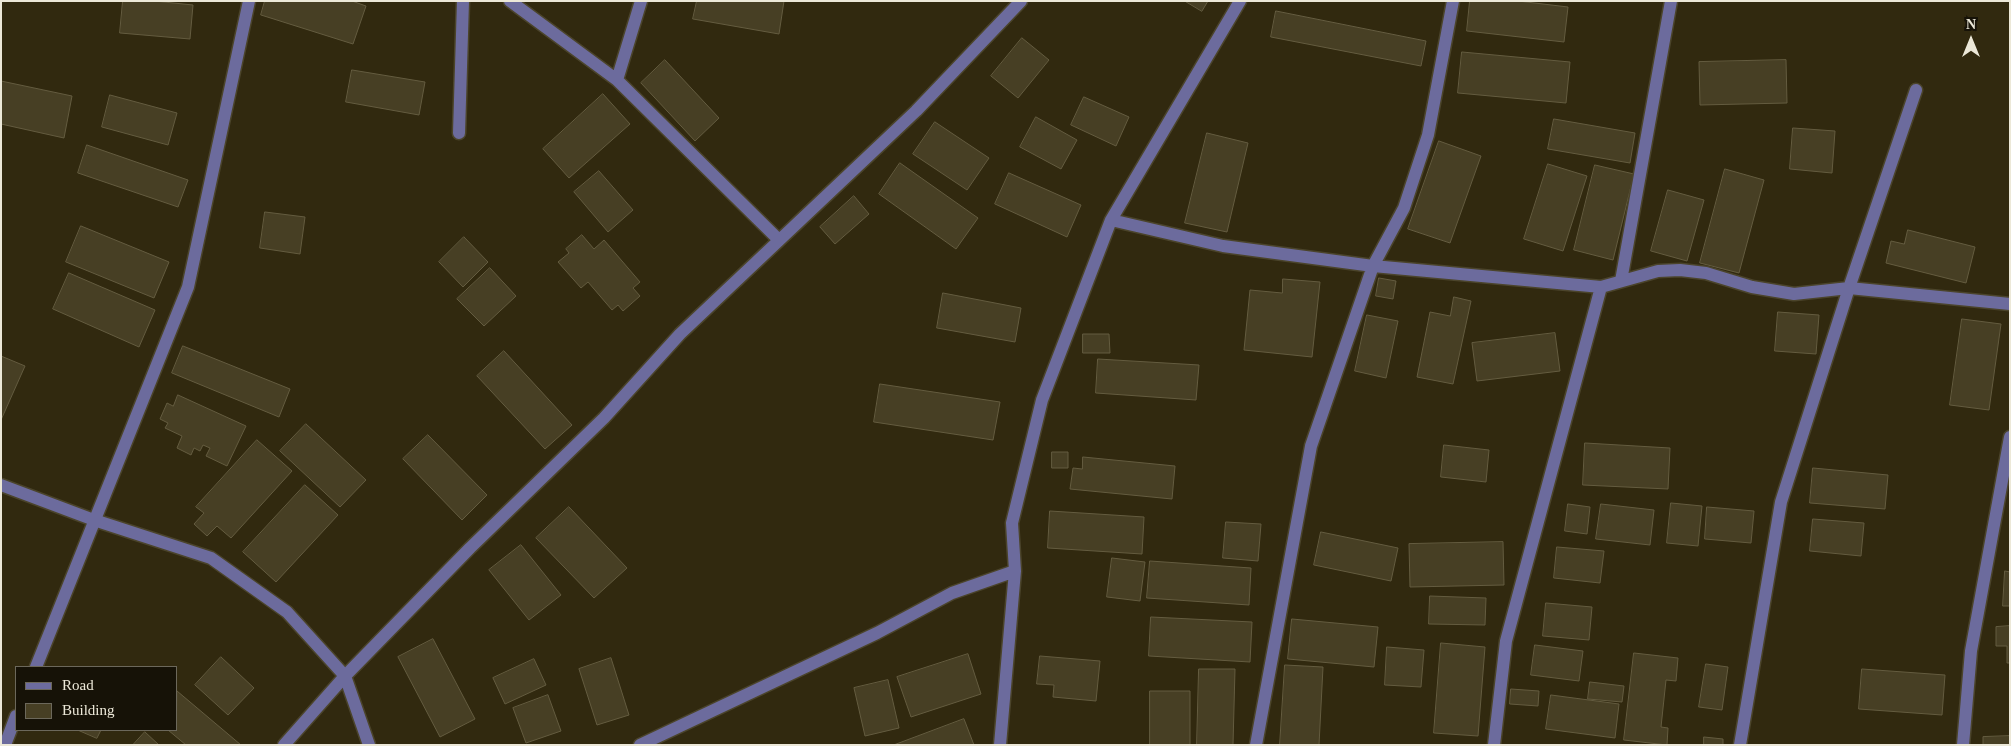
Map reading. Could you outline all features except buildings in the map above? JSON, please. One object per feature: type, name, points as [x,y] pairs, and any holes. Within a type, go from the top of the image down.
[{"type":"street","points":[[36,666],[188,287],[249,1]]},
{"type":"street","points":[[459,134],[460,44],[463,1]]},
{"type":"street","points":[[510,1],[617,80],[779,240]]},
{"type":"street","points":[[617,80],[641,1]]},
{"type":"street","points":[[284,745],[345,676],[470,548],[604,418],[680,334],[916,111],[1021,1]]},
{"type":"street","points":[[1000,745],[1015,571],[1012,523],[1042,400],[1111,220],[1240,1]]},
{"type":"street","points":[[1256,745],[1311,446],[1373,266],[1404,208],[1428,135],[1453,1]]},
{"type":"street","points":[[1621,281],[1671,1]]},
{"type":"street","points":[[1740,745],[1782,502],[1849,288],[1916,90]]},
{"type":"street","points":[[1111,220],[1223,246],[1373,266],[1601,287],[1658,271],[1680,270],[1706,273],[1752,287],[1794,294],[1849,288],[2010,304]]},
{"type":"street","points":[[1494,745],[1506,640],[1601,287]]},
{"type":"street","points":[[1963,745],[1971,651],[2010,437]]},
{"type":"street","points":[[1,485],[94,520],[211,558],[287,612],[345,676],[369,745]]},
{"type":"street","points":[[640,745],[877,633],[952,593],[1015,571]]},
{"type":"street","points":[[5,745],[15,719]]}]
